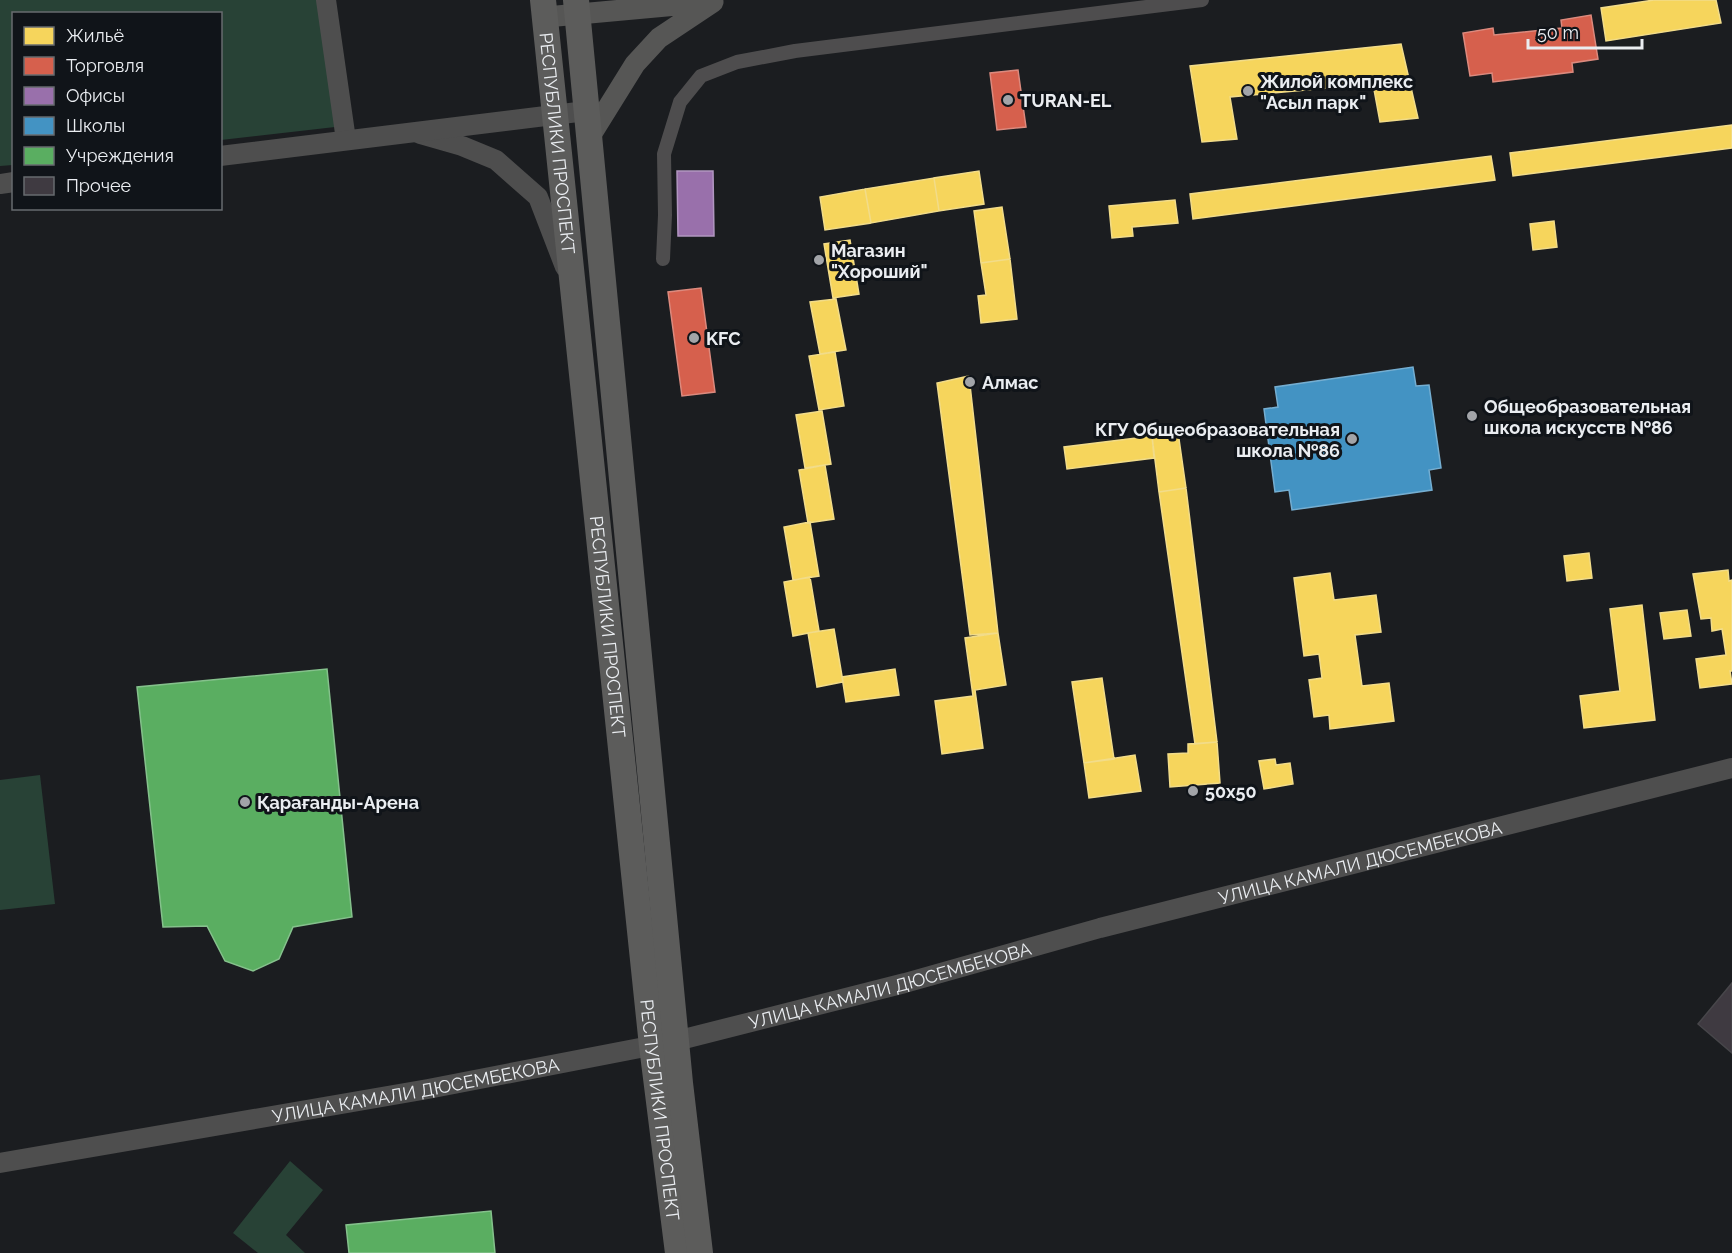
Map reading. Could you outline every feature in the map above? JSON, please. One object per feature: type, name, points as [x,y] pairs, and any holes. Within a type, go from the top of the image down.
[{"type":"highway","name":"РЕСПУБЛИКИ ПРОСПЕКТ","points":[[544,8],[572,286],[664,1043],[700,1253]]},
{"type":"highway","name":"РЕСПУБЛИКИ ПРОСПЕКТ","points":[[577,8],[664,1043],[678,1253]]},
{"type":"main road","points":[[326,0],[346,140]]},
{"type":"main road","points":[[544,8],[627,8],[716,1]]},
{"type":"main road","points":[[589,138],[631,70],[643,55],[659,38],[716,1]]},
{"type":"main road","points":[[222,156],[586,111]]},
{"type":"main road","points":[[412,132],[462,146],[496,160],[537,198],[572,286]]},
{"type":"main road","name":"УЛИЦА КАМАЛИ ДЮСЕМБЕКОВА","points":[[0,1163],[428,1089],[664,1043],[905,983],[1100,928],[1732,768]]},
{"type":"street","points":[[663,259],[665,214],[663,154],[680,102],[701,76],[737,62],[795,51],[1202,0]]},
{"type":"green space","points":[[0,0],[323,0],[335,127],[222,140],[222,12],[12,12],[12,165],[0,166]]},
{"type":"green space","points":[[40,775],[55,904],[0,910],[0,780]]},
{"type":"green space","points":[[290,1161],[323,1190],[286,1235],[305,1253],[258,1253],[233,1233]]},
{"type":"building: Жильё","points":[[1654,0],[1716,0],[1721,23],[1606,41],[1601,8]]},
{"type":"building: Жильё","name":"Жилой комплекс \"Асыл парк\"","points":[[1401,44],[1418,118],[1380,122],[1373,84],[1230,97],[1237,139],[1202,142],[1190,66]]},
{"type":"building: Жильё","points":[[1732,125],[1732,148],[1513,176],[1510,153]]},
{"type":"building: Жильё","points":[[1491,156],[1495,180],[1193,219],[1190,194]]},
{"type":"building: Жильё","points":[[979,171],[984,204],[939,211],[934,178]]},
{"type":"building: Жильё","points":[[934,178],[939,211],[871,223],[865,189]]},
{"type":"building: Жильё","points":[[865,189],[871,223],[825,230],[820,197]]},
{"type":"building: Жильё","points":[[1175,200],[1178,223],[1132,227],[1133,236],[1112,238],[1109,206]]},
{"type":"building: Жильё","points":[[1002,207],[1010,259],[981,263],[974,211]]},
{"type":"building: Жильё","points":[[1554,221],[1557,247],[1533,250],[1530,224]]},
{"type":"building: Жильё","points":[[850,240],[859,294],[833,298],[824,244]]},
{"type":"building: Жильё","points":[[1010,259],[1017,319],[981,323],[978,296],[986,295],[981,263]]},
{"type":"building: Жильё","points":[[836,299],[846,350],[820,354],[810,302]]},
{"type":"building: Жильё","points":[[835,352],[844,406],[819,410],[809,356]]},
{"type":"building: Жильё","points":[[969,376],[998,633],[970,635],[937,383]]},
{"type":"building: Жильё","points":[[822,411],[831,464],[805,468],[796,415]]},
{"type":"building: Жильё","points":[[1178,432],[1186,488],[1159,492],[1152,436]]},
{"type":"building: Жильё","points":[[1152,436],[1154,458],[1067,469],[1064,447]]},
{"type":"building: Жильё","points":[[825,465],[834,519],[808,523],[799,470]]},
{"type":"building: Жильё","points":[[1186,488],[1217,742],[1195,744],[1159,492]]},
{"type":"building: Жильё","points":[[810,522],[819,576],[793,580],[784,527]]},
{"type":"building: Жильё","points":[[1589,553],[1592,578],[1567,581],[1564,556]]},
{"type":"building: Жильё","points":[[1728,570],[1729,581],[1732,580],[1732,671],[1730,671],[1732,684],[1700,688],[1696,659],[1726,655],[1722,629],[1712,631],[1711,618],[1701,619],[1693,574]]},
{"type":"building: Жильё","points":[[1330,573],[1334,600],[1376,595],[1381,632],[1355,635],[1362,686],[1389,683],[1394,721],[1330,729],[1329,715],[1314,717],[1309,680],[1322,678],[1319,654],[1304,656],[1294,578]]},
{"type":"building: Жильё","points":[[810,577],[819,631],[793,636],[784,582]]},
{"type":"building: Жильё","points":[[1642,605],[1655,720],[1584,728],[1580,696],[1620,691],[1610,609]]},
{"type":"building: Жильё","points":[[1687,610],[1691,636],[1664,639],[1660,613]]},
{"type":"building: Жильё","points":[[834,629],[843,682],[817,687],[808,633]]},
{"type":"building: Жильё","points":[[998,633],[1006,685],[975,690],[983,748],[942,754],[935,701],[973,696],[965,638]]},
{"type":"building: Жильё","points":[[895,669],[899,695],[846,702],[842,677]]},
{"type":"building: Жильё","points":[[1102,678],[1114,759],[1084,763],[1072,682]]},
{"type":"building: Жильё","points":[[1217,742],[1220,783],[1170,787],[1168,754],[1188,753],[1188,744]]},
{"type":"building: Жильё","points":[[1135,755],[1141,791],[1089,798],[1084,763]]},
{"type":"building: Жильё","points":[[1275,759],[1276,765],[1290,763],[1293,784],[1264,789],[1259,761]]},
{"type":"building: Торговля","points":[[1591,15],[1598,59],[1572,63],[1573,72],[1493,82],[1492,73],[1470,76],[1463,33],[1493,28],[1494,35],[1562,28],[1561,20]]},
{"type":"building: Торговля","name":"TURAN-EL","points":[[1018,70],[1026,127],[997,130],[990,73]]},
{"type":"building: Торговля","points":[[701,288],[715,392],[682,396],[668,292]]},
{"type":"building: Офисы","points":[[677,171],[713,171],[714,236],[678,236]]},
{"type":"building: Школы","name":"КГУ Общеобразовательная школа №86","points":[[1413,367],[1416,386],[1429,385],[1441,468],[1429,470],[1432,490],[1292,510],[1289,490],[1275,492],[1264,409],[1278,407],[1275,387]]},
{"type":"building: Учреждения","name":"Қарағанды-Арена","points":[[327,669],[352,917],[293,927],[279,959],[253,971],[225,961],[207,926],[163,927],[137,687]]},
{"type":"building: Учреждения","points":[[491,1211],[495,1253],[349,1253],[346,1225]]},
{"type":"building: Прочее","points":[[1732,983],[1732,1053],[1698,1024]]},
{"type":"place","name":"Жилой комплекс \"Асыл парк\"","points":[[1248,91]]},
{"type":"place","name":"TURAN-EL","points":[[1008,100]]},
{"type":"place","name":"Магазин \"Хороший\"","points":[[819,260]]},
{"type":"place","name":"KFC","points":[[694,338]]},
{"type":"place","name":"Алмас","points":[[970,382]]},
{"type":"place","name":"Общеобразовательная школа искусств №86","points":[[1472,416]]},
{"type":"place","name":"КГУ Общеобразовательная школа №86","points":[[1352,439]]},
{"type":"place","name":"50х50","points":[[1193,791]]},
{"type":"place","name":"Қарағанды-Арена","points":[[245,802]]}]
